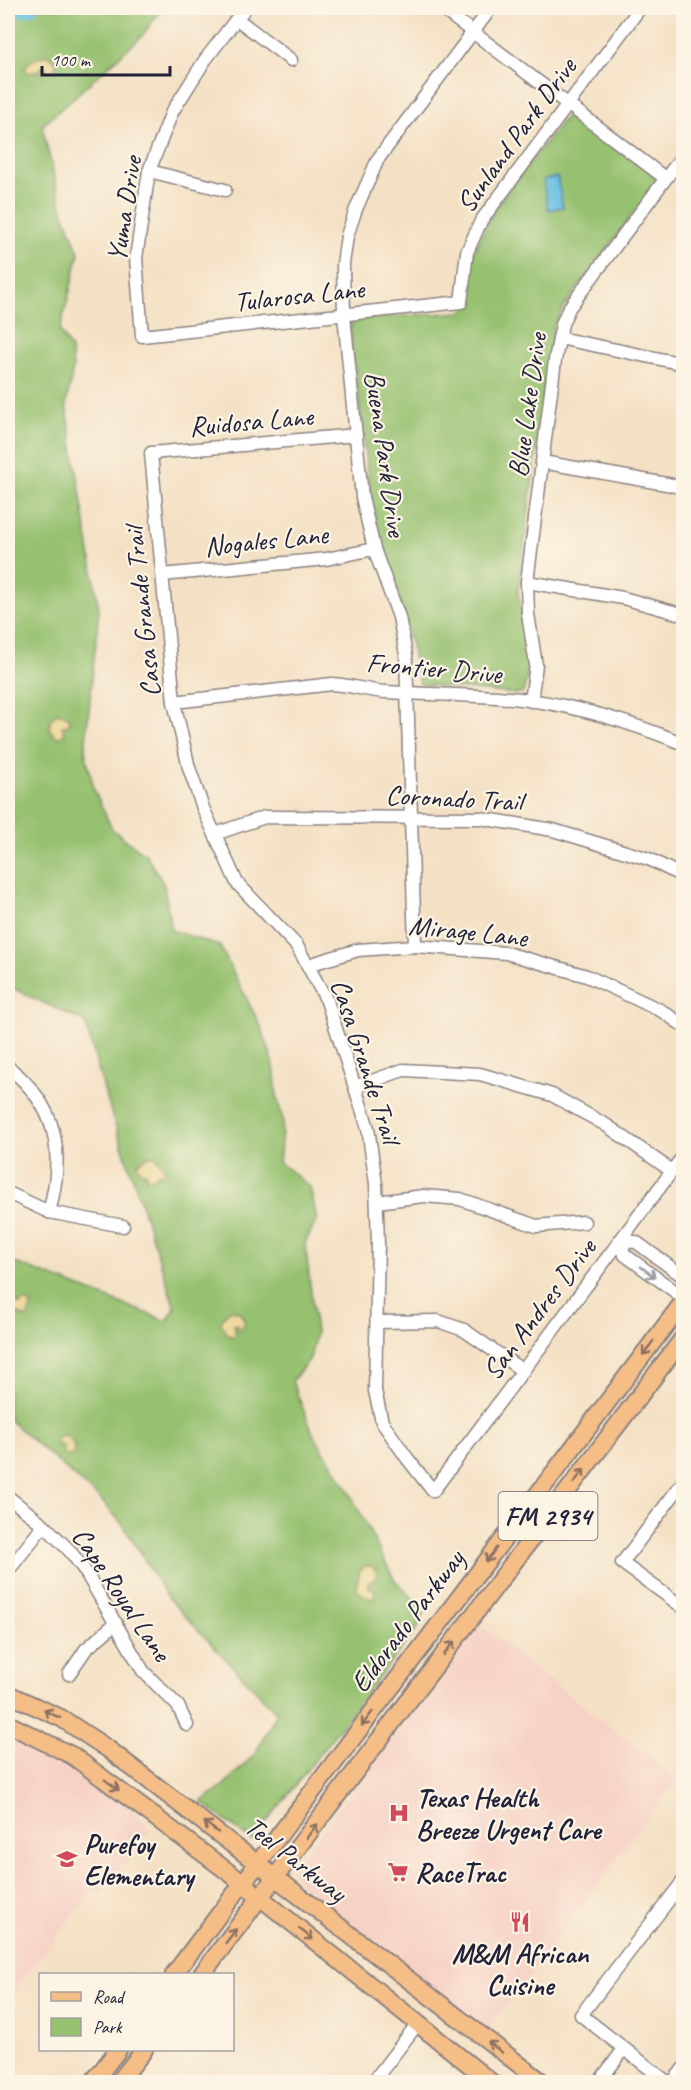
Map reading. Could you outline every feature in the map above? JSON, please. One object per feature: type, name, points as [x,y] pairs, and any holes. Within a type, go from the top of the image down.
[{"type":"main road","name":"Eldorado Parkway","points":[[175,1973],[684,1299]]},
{"type":"main road","name":"Eldorado Parkway","points":[[203,1973],[684,1337]]},
{"type":"main road","points":[[395,1681],[413,1695]]},
{"type":"main road","name":"Teel Parkway","points":[[8,1694],[61,1718],[108,1749],[542,2082]]},
{"type":"main road","name":"Teel Parkway","points":[[8,1724],[73,1756],[91,1769],[242,1883],[490,2082]]},
{"type":"main road","points":[[91,1769],[108,1749]]},
{"type":"main road","points":[[418,2023],[437,2002]]},
{"type":"main road","points":[[93,2082],[116,2051]]},
{"type":"main road","points":[[119,2082],[142,2051]]},
{"type":"street","name":"Yuma Drive","points":[[142,336],[136,258],[149,171],[172,112],[205,60],[245,8]]},
{"type":"street","points":[[441,8],[665,178]]},
{"type":"street","name":"Buena Park Drive","points":[[415,945],[406,655],[399,617],[374,549],[362,497],[344,315],[343,264],[347,236],[366,182],[378,159],[491,8]]},
{"type":"street","name":"Sunland Park Drive","points":[[461,302],[468,252],[481,221],[640,8]]},
{"type":"street","points":[[237,19],[291,60]]},
{"type":"street","name":"Blue Lake Drive","points":[[531,700],[536,664],[528,614],[527,582],[559,338],[569,308],[684,154]]},
{"type":"street","points":[[149,171],[225,190]]},
{"type":"street","name":"Tularosa Lane","points":[[142,336],[461,302]]},
{"type":"street","points":[[559,338],[684,364]]},
{"type":"street","name":"Ruidosa Lane","points":[[151,453],[356,435]]},
{"type":"street","name":"Casa Grande Trail","points":[[151,453],[174,702],[189,768],[203,808],[237,883],[297,946],[327,1000],[368,1128],[376,1184],[375,1391],[382,1422],[433,1491]]},
{"type":"street","points":[[542,462],[684,489]]},
{"type":"street","name":"Nogales Lane","points":[[162,575],[326,559],[374,549]]},
{"type":"street","points":[[527,582],[623,598],[684,615]]},
{"type":"street","name":"Frontier Drive","points":[[174,702],[332,684],[385,692],[472,695],[531,700],[584,712],[657,733],[684,744]]},
{"type":"street","name":"Coronado Trail","points":[[215,834],[265,817],[480,818],[553,830],[649,860],[684,878]]},
{"type":"street","name":"Mirage Lane","points":[[308,965],[358,950],[415,945],[506,953],[586,976],[662,1011],[684,1026]]},
{"type":"street","points":[[8,1067],[45,1106],[57,1143],[55,1190],[49,1212]]},
{"type":"street","points":[[355,1087],[403,1070],[480,1074],[552,1095],[606,1125],[672,1171]]},
{"type":"street","name":"San Andres Drive","points":[[433,1491],[684,1155]]},
{"type":"street","points":[[8,1193],[49,1212],[123,1226]]},
{"type":"street","points":[[377,1202],[424,1196],[460,1199],[536,1226],[585,1222]]},
{"type":"street","points":[[684,1277],[636,1242],[619,1241],[625,1255],[684,1299]]},
{"type":"street","points":[[377,1322],[438,1321],[447,1324],[464,1330],[523,1371]]},
{"type":"street","points":[[684,1481],[622,1563],[684,1608]]},
{"type":"street","name":"Cape Royal Lane","points":[[8,1497],[44,1525],[70,1551],[85,1571],[143,1671],[178,1706],[187,1725]]},
{"type":"street","points":[[8,1571],[44,1525]]},
{"type":"street","points":[[69,1674],[86,1649],[116,1623]]},
{"type":"street","points":[[667,2082],[581,2015],[684,1880]]},
{"type":"street","points":[[373,2082],[418,2023]]},
{"type":"street","points":[[599,2082],[624,2049]]},
{"type":"street","points":[[673,2082],[684,2068]]},
{"type":"shaded area","points":[[478,1624],[677,1779],[488,2030],[298,1882],[292,1871]]},
{"type":"shaded area","name":"Purefoy Elementary","points":[[8,1731],[59,1757],[132,1810],[150,1830],[101,1894],[93,1889],[8,1999]]},
{"type":"green space","points":[[8,8],[163,8],[141,37],[42,126],[61,205],[79,253],[60,331],[71,349],[73,368],[66,404],[99,609],[85,750],[94,790],[112,829],[146,855],[164,885],[171,930],[220,946],[262,1029],[274,1065],[277,1097],[283,1120],[279,1162],[310,1187],[317,1220],[305,1243],[316,1333],[310,1359],[292,1381],[314,1436],[348,1489],[394,1579],[424,1610],[418,1627],[252,1841],[201,1802],[223,1786],[255,1754],[277,1713],[168,1598],[123,1525],[99,1498],[8,1419],[8,1260],[167,1321],[175,1308],[105,1093],[85,1022],[14,989],[8,983]]},
{"type":"green space","points":[[573,115],[655,175],[656,183],[566,304],[553,328],[518,591],[529,658],[523,693],[420,684],[404,615],[378,535],[368,478],[350,329],[352,322],[359,319],[461,312],[468,308],[472,300],[468,284],[471,258],[493,210],[566,116]]},
{"type":"sand","points":[[47,55],[55,61],[55,70],[49,71],[43,66],[39,71],[30,73],[26,71],[25,67],[30,62]]},
{"type":"sand","points":[[57,713],[67,716],[70,720],[69,725],[62,726],[65,733],[59,738],[49,727],[51,719]]},
{"type":"sand","points":[[149,1156],[155,1156],[165,1169],[163,1174],[157,1173],[155,1178],[147,1179],[146,1172],[141,1172],[137,1165]]},
{"type":"sand","points":[[14,1298],[19,1305],[25,1301],[32,1304],[27,1318],[8,1309],[8,1300]]},
{"type":"sand","points":[[232,1310],[239,1312],[245,1321],[241,1331],[236,1324],[233,1325],[236,1334],[233,1337],[227,1334],[221,1323],[225,1315]]},
{"type":"sand","points":[[63,1435],[68,1437],[73,1444],[74,1453],[70,1457],[63,1454],[63,1446],[56,1444],[57,1439]]},
{"type":"sand","points":[[368,1565],[377,1573],[376,1578],[368,1583],[369,1587],[375,1591],[373,1600],[356,1589],[360,1570]]},
{"type":"water","points":[[557,177],[563,207],[548,210],[543,180]]},
{"type":"waterway","points":[[8,11],[30,8]]},
{"type":"place","name":"Texas Health Breeze Urgent Care","points":[[399,1813]]},
{"type":"place","name":"Purefoy Elementary","points":[[67,1859]]},
{"type":"place","name":"RaceTrac","points":[[398,1872]]},
{"type":"place","name":"M&M African Cuisine","points":[[520,1922]]}]
